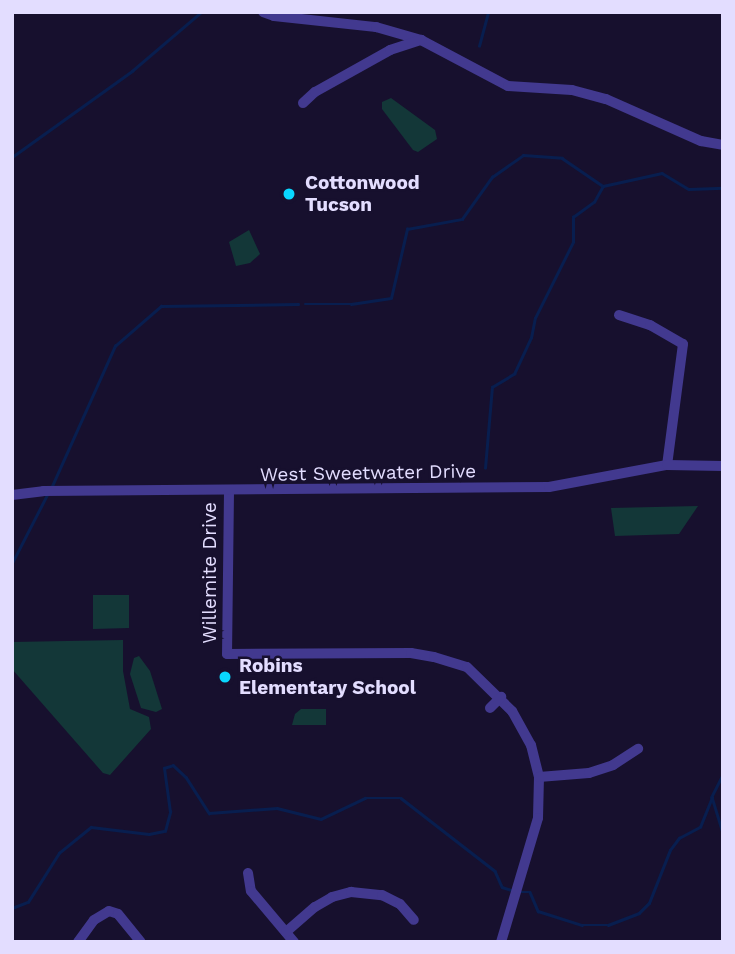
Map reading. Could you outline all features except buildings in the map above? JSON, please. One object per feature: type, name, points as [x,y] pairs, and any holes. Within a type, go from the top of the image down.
[{"type":"street","points":[[263,12],[274,16],[376,27],[421,40],[508,86],[572,90],[607,99],[701,141],[723,145]]},
{"type":"street","points":[[303,103],[315,92],[390,50],[421,40]]},
{"type":"street","points":[[619,315],[650,325],[683,344],[667,465]]},
{"type":"street","name":"West Sweetwater Drive","points":[[12,495],[43,491],[229,492],[549,487],[667,465],[723,466]]},
{"type":"street","name":"Willemite Drive","points":[[229,492],[228,654],[423,655],[467,667],[502,697]]},
{"type":"street","points":[[490,708],[502,697],[531,745],[539,777],[538,818],[501,942]]},
{"type":"street","points":[[539,777],[589,773],[613,765],[638,749]]},
{"type":"street","points":[[248,873],[251,891],[290,937],[315,907],[332,897],[351,892],[382,895],[401,904],[414,920]]},
{"type":"street","points":[[78,942],[94,919],[108,908],[118,914],[141,942]]},
{"type":"green space","points":[[391,98],[435,130],[437,139],[418,152],[413,150],[382,109],[382,102]]},
{"type":"green space","points":[[249,230],[260,254],[250,263],[236,266],[229,242]]},
{"type":"green space","points":[[698,506],[679,534],[615,536],[611,508]]},
{"type":"green space","points":[[93,595],[129,595],[129,628],[93,629]]},
{"type":"green space","points":[[123,640],[123,671],[130,709],[149,717],[151,729],[110,775],[103,773],[12,669],[12,642]]},
{"type":"green space","points":[[139,656],[150,671],[162,709],[156,712],[141,708],[130,674],[134,658]]},
{"type":"green space","points":[[301,709],[326,709],[326,725],[292,725],[295,714]]},
{"type":"waterway","points":[[12,157],[132,71],[201,12]]},
{"type":"waterway","points":[[479,46],[488,12]]},
{"type":"waterway","points":[[305,304],[351,304],[391,298],[407,229],[462,219],[492,177],[523,155],[562,158],[603,186]]},
{"type":"waterway","points":[[485,468],[492,387],[514,374],[531,338],[535,318],[573,242],[573,217],[594,202],[603,186],[662,173],[689,189],[723,188]]},
{"type":"waterway","points":[[52,486],[115,346],[161,306],[298,304]]},
{"type":"waterway","points":[[12,563],[47,495]]},
{"type":"waterway","points":[[12,908],[28,902],[59,853],[91,827],[149,834],[165,831],[170,812],[164,768],[173,765],[186,777],[209,813],[277,808],[321,819],[365,798],[401,798],[495,871],[502,887],[511,890]]},
{"type":"waterway","points":[[723,775],[712,797],[723,832]]},
{"type":"waterway","points":[[518,892],[530,892],[538,911],[582,925],[608,925],[639,913],[649,903],[670,850],[679,838],[700,827],[712,797]]},
{"type":"place","name":"Cottonwood Tucson","points":[[289,194]]},
{"type":"place","name":"Robins Elementary School","points":[[225,677]]}]
